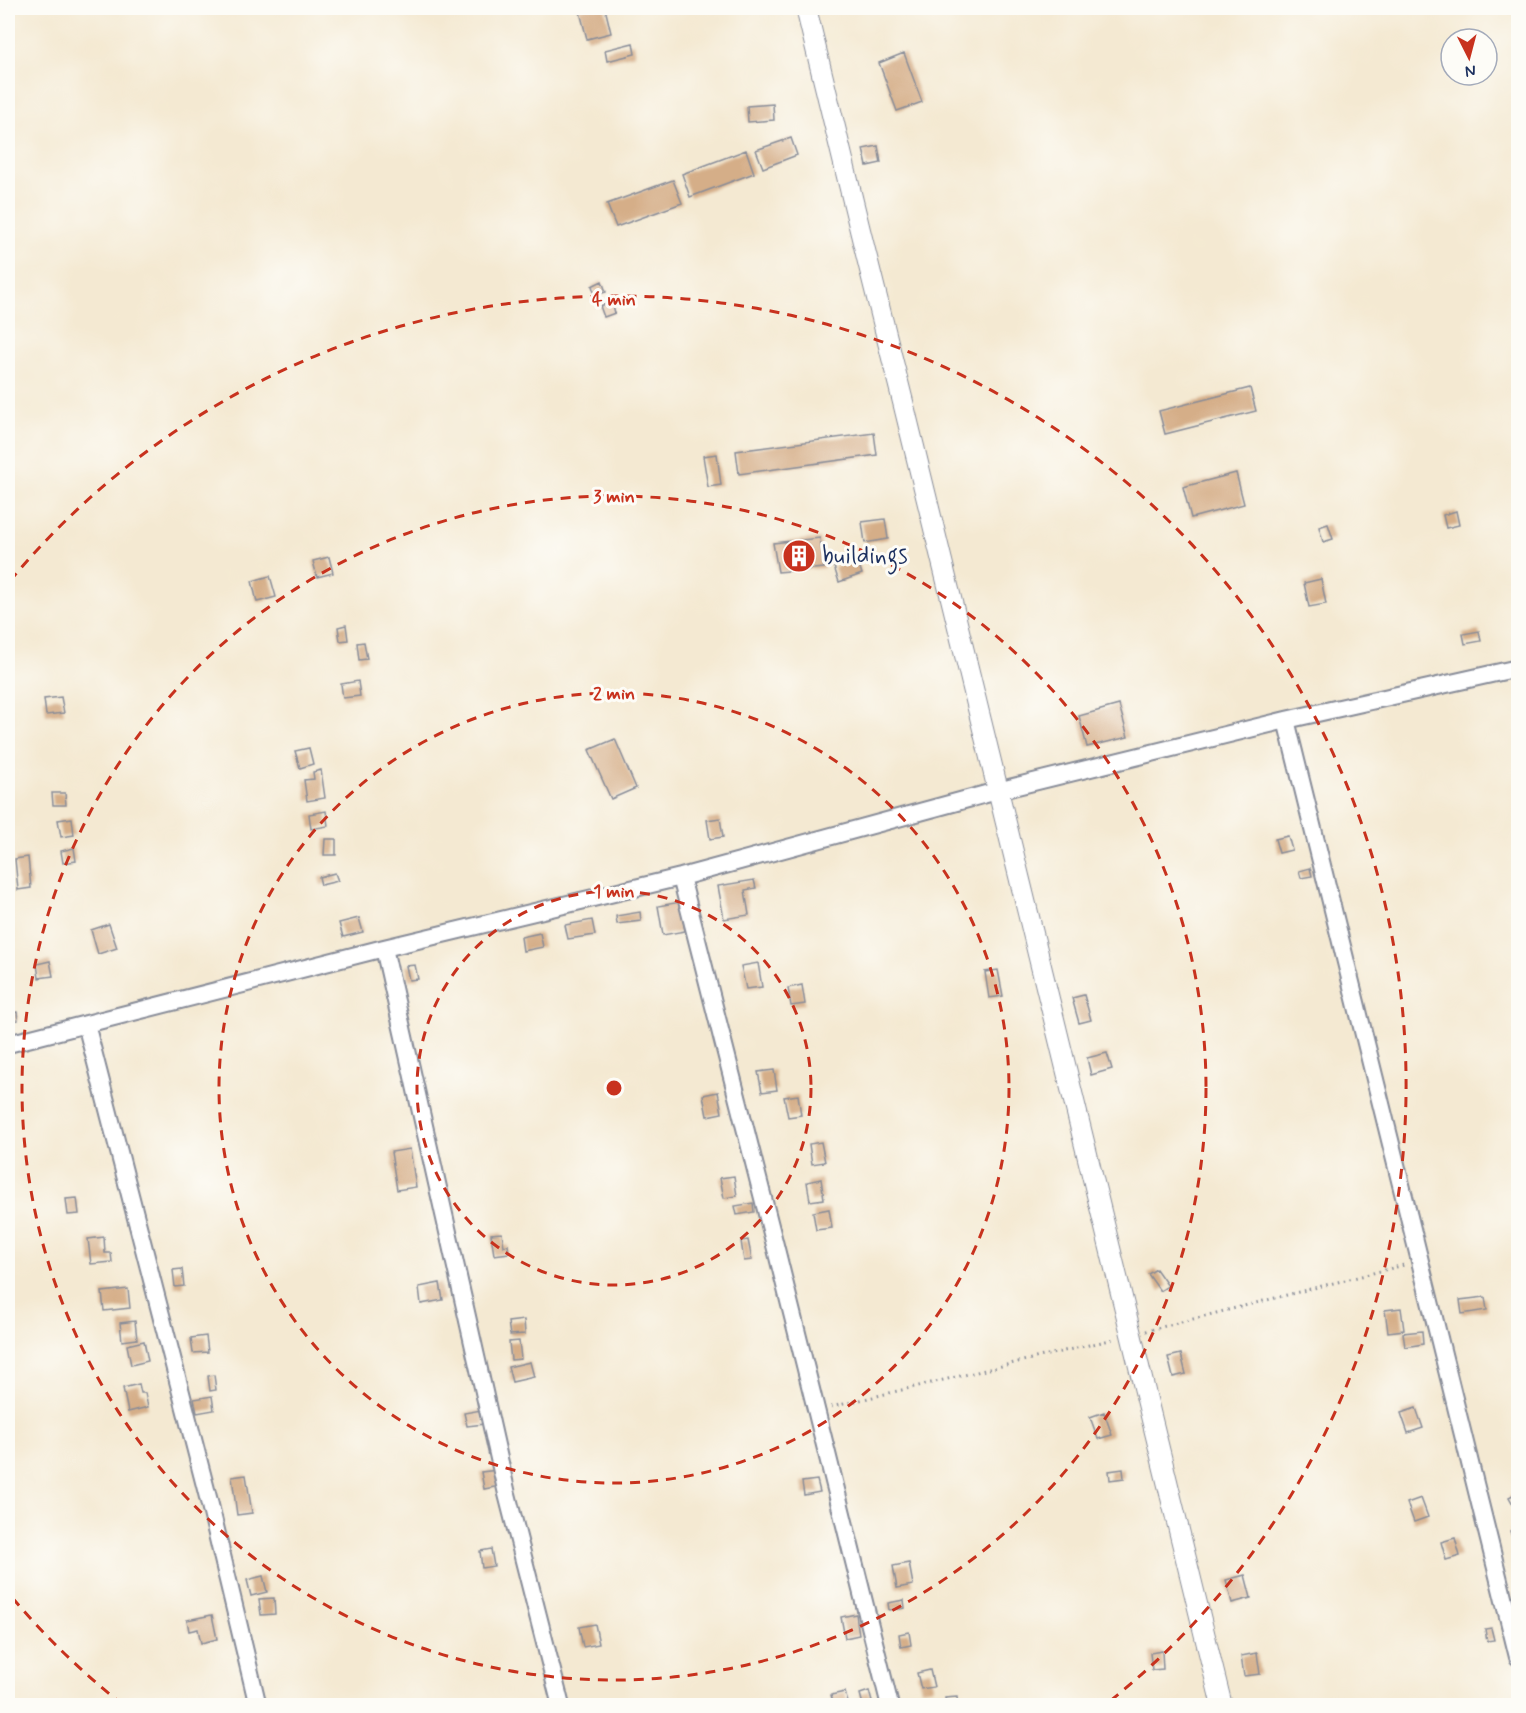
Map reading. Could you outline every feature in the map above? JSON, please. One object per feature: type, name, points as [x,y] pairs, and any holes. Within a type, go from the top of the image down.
[{"type":"street","points":[[806,8],[1222,1706]]},
{"type":"street","points":[[8,1044],[384,948],[681,877],[997,791],[1286,720],[1518,668]]},
{"type":"street","points":[[1286,720],[1518,1657]]},
{"type":"street","points":[[681,877],[890,1706]]},
{"type":"street","points":[[384,948],[507,1494],[561,1706]]},
{"type":"street","points":[[86,1024],[210,1505],[258,1706]]},
{"type":"building","points":[[579,8],[605,8],[611,33],[587,39]]},
{"type":"building","points":[[633,43],[635,54],[607,61],[605,50]]},
{"type":"building","points":[[904,53],[922,102],[897,111],[879,63]]},
{"type":"building","points":[[773,104],[774,120],[748,122],[747,106]]},
{"type":"building","points":[[791,138],[797,155],[763,168],[756,150]]},
{"type":"building","points":[[878,146],[881,163],[867,166],[863,149]]},
{"type":"building","points":[[746,150],[754,173],[690,197],[682,174]]},
{"type":"building","points":[[673,180],[682,203],[616,227],[607,204]]},
{"type":"building","points":[[602,281],[606,292],[595,295],[592,286]]},
{"type":"building","points":[[612,302],[615,313],[604,317],[600,306]]},
{"type":"building","points":[[1250,388],[1256,411],[1165,434],[1159,411]]},
{"type":"building","points":[[874,433],[877,455],[739,474],[736,451]]},
{"type":"building","points":[[717,454],[721,485],[708,487],[703,456]]},
{"type":"building","points":[[1236,473],[1244,504],[1191,518],[1183,487]]},
{"type":"building","points":[[1456,511],[1459,525],[1446,528],[1443,515]]},
{"type":"building","points":[[885,519],[888,539],[865,543],[862,522]]},
{"type":"building","points":[[1328,524],[1333,539],[1323,542],[1319,527]]},
{"type":"building","name":"buildings","points":[[820,538],[824,568],[778,572],[773,543]]},
{"type":"building","points":[[329,557],[333,573],[317,577],[313,561]]},
{"type":"building","points":[[857,559],[862,574],[839,582],[834,567]]},
{"type":"building","points":[[270,576],[276,597],[257,602],[252,581]]},
{"type":"building","points":[[1321,579],[1326,604],[1309,607],[1304,583]]},
{"type":"building","points":[[346,625],[348,640],[340,641],[338,627]]},
{"type":"building","points":[[1479,631],[1481,641],[1465,644],[1463,634]]},
{"type":"building","points":[[364,642],[367,659],[359,660],[357,643]]},
{"type":"building","points":[[358,681],[360,696],[343,698],[341,684]]},
{"type":"building","points":[[61,697],[64,713],[46,715],[44,699]]},
{"type":"building","points":[[1119,705],[1128,737],[1087,747],[1079,716]]},
{"type":"building","points":[[615,739],[636,788],[611,799],[589,750]]},
{"type":"building","points":[[309,748],[313,764],[300,768],[295,751]]},
{"type":"building","points":[[321,770],[325,798],[307,801],[304,780],[314,779],[313,772]]},
{"type":"building","points":[[52,793],[65,793],[66,805],[53,805]]},
{"type":"building","points":[[326,811],[328,826],[311,829],[309,814]]},
{"type":"building","points":[[72,818],[74,835],[61,837],[58,820]]},
{"type":"building","points":[[720,818],[723,837],[710,839],[707,820]]},
{"type":"building","points":[[1288,836],[1292,850],[1279,853],[1275,839]]},
{"type":"building","points":[[325,839],[336,839],[336,855],[324,855]]},
{"type":"building","points":[[74,848],[76,861],[63,863],[61,851]]},
{"type":"building","points":[[28,857],[31,888],[18,890],[15,859]]},
{"type":"building","points":[[1310,868],[1312,876],[1301,878],[1299,871]]},
{"type":"building","points":[[335,873],[338,881],[321,885],[319,877]]},
{"type":"building","points":[[754,880],[756,888],[745,890],[749,915],[724,919],[718,886]]},
{"type":"building","points":[[680,902],[685,931],[663,935],[658,906]]},
{"type":"building","points":[[640,912],[641,921],[617,924],[616,916]]},
{"type":"building","points":[[359,918],[363,932],[343,937],[339,923]]},
{"type":"building","points":[[592,920],[595,935],[568,939],[565,925]]},
{"type":"building","points":[[109,924],[117,948],[98,954],[91,930]]},
{"type":"building","points":[[540,933],[543,947],[523,951],[521,937]]},
{"type":"building","points":[[50,961],[53,976],[39,978],[37,964]]},
{"type":"building","points":[[758,963],[762,987],[746,989],[741,966]]},
{"type":"building","points":[[415,965],[418,979],[409,980],[406,966]]},
{"type":"building","points":[[998,970],[1003,996],[989,998],[985,972]]},
{"type":"building","points":[[802,985],[805,1004],[791,1006],[788,988]]},
{"type":"building","points":[[1084,995],[1091,1020],[1079,1023],[1072,998]]},
{"type":"building","points":[[17,1012],[18,1020],[8,1021],[8,1013]]},
{"type":"building","points":[[1107,1053],[1112,1069],[1091,1075],[1087,1058]]},
{"type":"building","points":[[774,1070],[777,1090],[762,1092],[758,1072]]},
{"type":"building","points":[[718,1092],[722,1113],[707,1116],[703,1095]]},
{"type":"building","points":[[798,1095],[801,1115],[788,1117],[784,1097]]},
{"type":"building","points":[[821,1142],[825,1162],[812,1164],[809,1144]]},
{"type":"building","points":[[410,1149],[416,1187],[397,1190],[391,1152]]},
{"type":"building","points":[[734,1176],[737,1196],[724,1198],[720,1178]]},
{"type":"building","points":[[821,1179],[824,1199],[810,1201],[807,1182]]},
{"type":"building","points":[[77,1198],[79,1214],[68,1215],[66,1199]]},
{"type":"building","points":[[753,1203],[754,1212],[737,1215],[735,1206]]},
{"type":"building","points":[[829,1209],[832,1228],[816,1230],[813,1212]]},
{"type":"building","points":[[502,1233],[504,1246],[508,1245],[509,1253],[494,1255],[491,1234]]},
{"type":"building","points":[[104,1237],[105,1253],[111,1253],[112,1262],[91,1264],[88,1239]]},
{"type":"building","points":[[748,1240],[752,1260],[744,1261],[741,1241]]},
{"type":"building","points":[[182,1269],[184,1286],[175,1287],[173,1270]]},
{"type":"building","points":[[1156,1269],[1168,1286],[1160,1291],[1148,1274]]},
{"type":"building","points":[[440,1283],[443,1300],[421,1304],[419,1287]]},
{"type":"building","points":[[128,1289],[130,1308],[104,1311],[102,1292]]},
{"type":"building","points":[[1485,1297],[1487,1310],[1462,1314],[1460,1300]]},
{"type":"building","points":[[1401,1308],[1404,1330],[1388,1332],[1385,1310]]},
{"type":"building","points":[[524,1320],[525,1334],[510,1335],[508,1322]]},
{"type":"building","points":[[135,1321],[137,1339],[122,1341],[120,1323]]},
{"type":"building","points":[[1422,1331],[1423,1344],[1405,1347],[1403,1333]]},
{"type":"building","points":[[206,1336],[208,1352],[193,1353],[191,1338]]},
{"type":"building","points":[[144,1341],[148,1361],[131,1365],[127,1345]]},
{"type":"building","points":[[519,1341],[521,1359],[511,1360],[509,1342]]},
{"type":"building","points":[[1181,1354],[1186,1374],[1173,1377],[1168,1357]]},
{"type":"building","points":[[530,1362],[534,1377],[512,1382],[508,1367]]},
{"type":"building","points":[[214,1375],[216,1390],[210,1391],[208,1376]]},
{"type":"building","points":[[139,1384],[141,1393],[145,1393],[148,1407],[128,1412],[123,1388]]},
{"type":"building","points":[[212,1396],[214,1410],[197,1413],[194,1399]]},
{"type":"building","points":[[1416,1408],[1423,1428],[1408,1433],[1401,1413]]},
{"type":"building","points":[[481,1410],[484,1424],[467,1426],[464,1413]]},
{"type":"building","points":[[1104,1412],[1112,1435],[1098,1439],[1090,1417]]},
{"type":"building","points":[[1123,1469],[1124,1478],[1110,1480],[1109,1471]]},
{"type":"building","points":[[498,1470],[500,1486],[484,1489],[481,1472]]},
{"type":"building","points":[[246,1475],[252,1513],[237,1515],[232,1477]]},
{"type":"building","points":[[817,1480],[820,1492],[804,1495],[802,1482]]},
{"type":"building","points":[[1518,1492],[1518,1513],[1509,1497]]},
{"type":"building","points":[[1421,1498],[1428,1517],[1414,1522],[1407,1503]]},
{"type":"building","points":[[1518,1528],[1518,1538],[1513,1540],[1510,1531]]},
{"type":"building","points":[[1455,1538],[1460,1556],[1446,1560],[1441,1542]]},
{"type":"building","points":[[491,1549],[494,1566],[482,1568],[480,1551]]},
{"type":"building","points":[[909,1563],[913,1585],[897,1588],[893,1566]]},
{"type":"building","points":[[1245,1575],[1251,1598],[1232,1603],[1226,1580]]},
{"type":"building","points":[[263,1576],[267,1592],[251,1596],[247,1580]]},
{"type":"building","points":[[274,1598],[275,1614],[261,1615],[259,1599]]},
{"type":"building","points":[[904,1600],[905,1608],[889,1610],[888,1603]]},
{"type":"building","points":[[856,1614],[859,1635],[845,1638],[841,1617]]},
{"type":"building","points":[[212,1615],[217,1639],[201,1643],[198,1629],[189,1631],[187,1620]]},
{"type":"building","points":[[595,1624],[599,1644],[583,1647],[579,1627]]},
{"type":"building","points":[[1491,1628],[1494,1640],[1487,1641],[1485,1629]]},
{"type":"building","points":[[909,1632],[911,1645],[901,1647],[899,1634]]},
{"type":"building","points":[[1162,1651],[1163,1669],[1152,1670],[1150,1653]]},
{"type":"building","points":[[1257,1653],[1260,1674],[1244,1676],[1241,1656]]},
{"type":"building","points":[[930,1670],[934,1687],[921,1689],[917,1673]]},
{"type":"building","points":[[869,1691],[872,1702],[863,1705],[860,1694]]},
{"type":"building","points":[[845,1692],[849,1706],[834,1706],[831,1695]]},
{"type":"building","points":[[957,1697],[958,1706],[946,1706],[945,1698]]},
{"type":"place","name":"buildings","points":[[799,556]]}]
